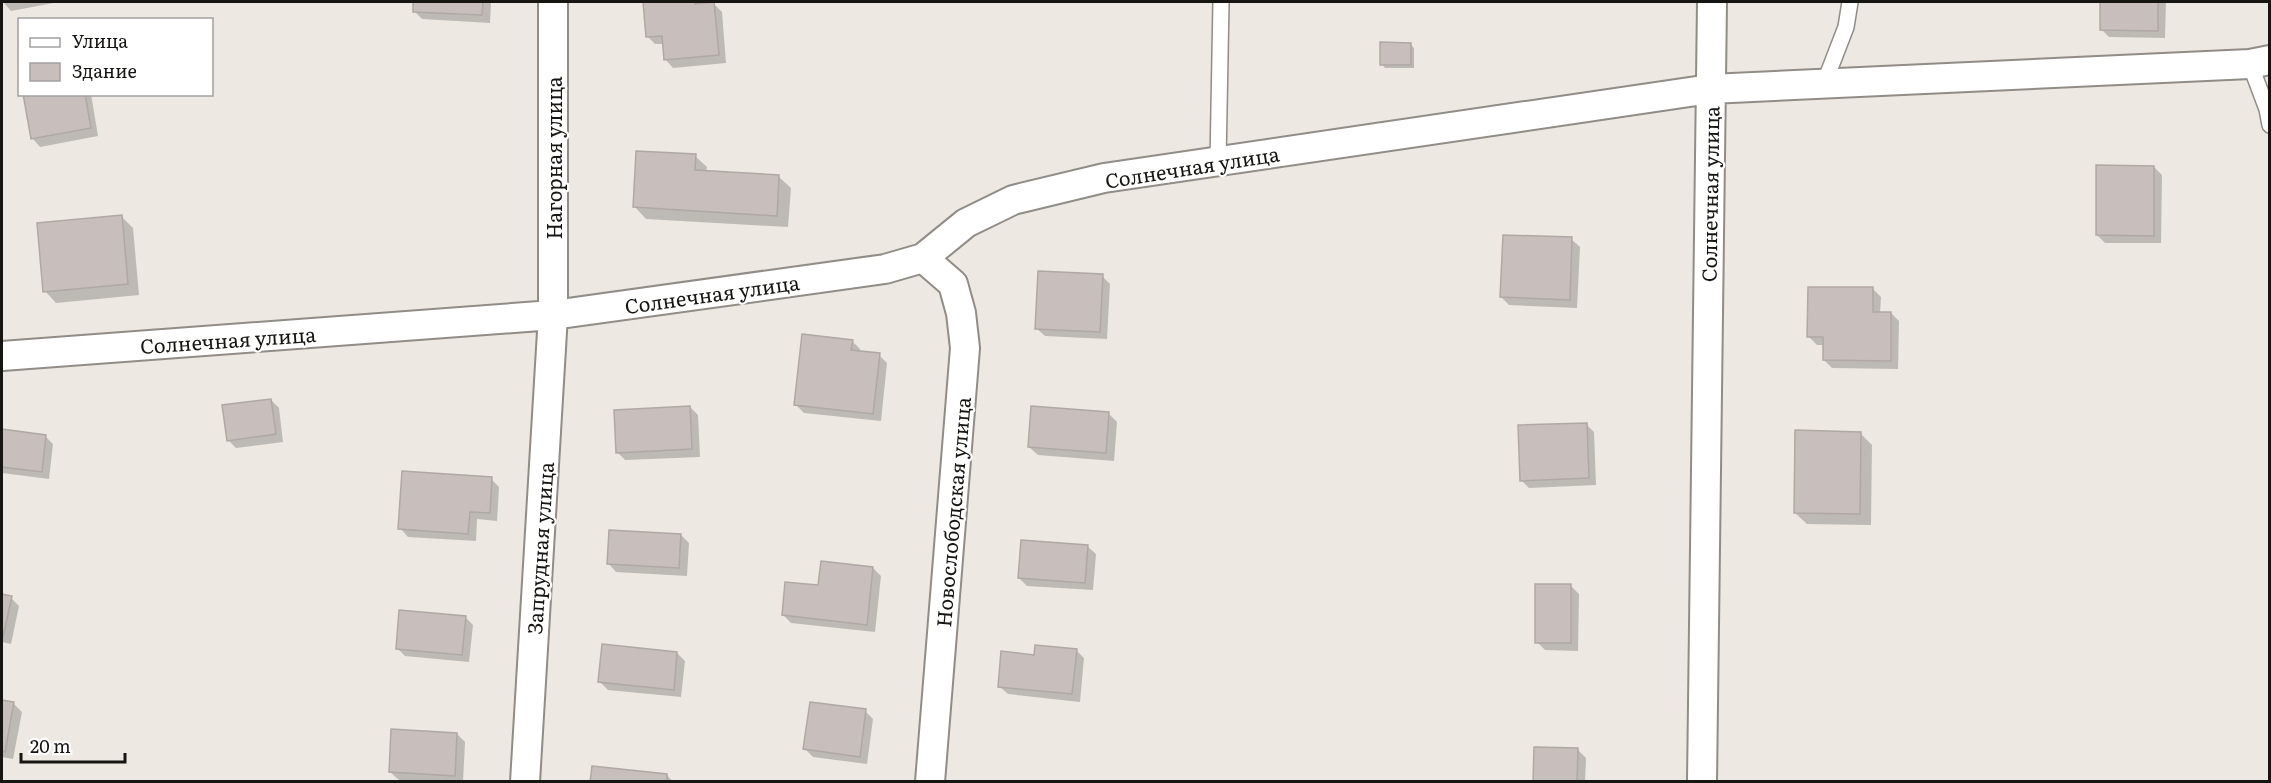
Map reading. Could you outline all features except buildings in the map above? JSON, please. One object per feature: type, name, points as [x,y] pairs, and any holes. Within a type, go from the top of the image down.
[{"type":"street","name":"Нагорная улица","points":[[553,2],[553,315]]},
{"type":"street","points":[[1712,2],[1710,88],[2260,62]]},
{"type":"street","name":"Солнечная улица","points":[[2,356],[553,315],[885,269],[923,258],[966,223],[1013,200],[1104,178],[1710,88],[1702,782]]},
{"type":"street","name":"Новослободская улица","points":[[923,258],[953,284],[961,313],[965,348],[930,782]]},
{"type":"street","name":"Запрудная улица","points":[[525,782],[553,315]]},
{"type":"lane","points":[[1218,162],[1221,2]]},
{"type":"lane","points":[[1824,84],[1846,27],[1850,2]]},
{"type":"lane","points":[[2260,62],[2270,125]]}]
